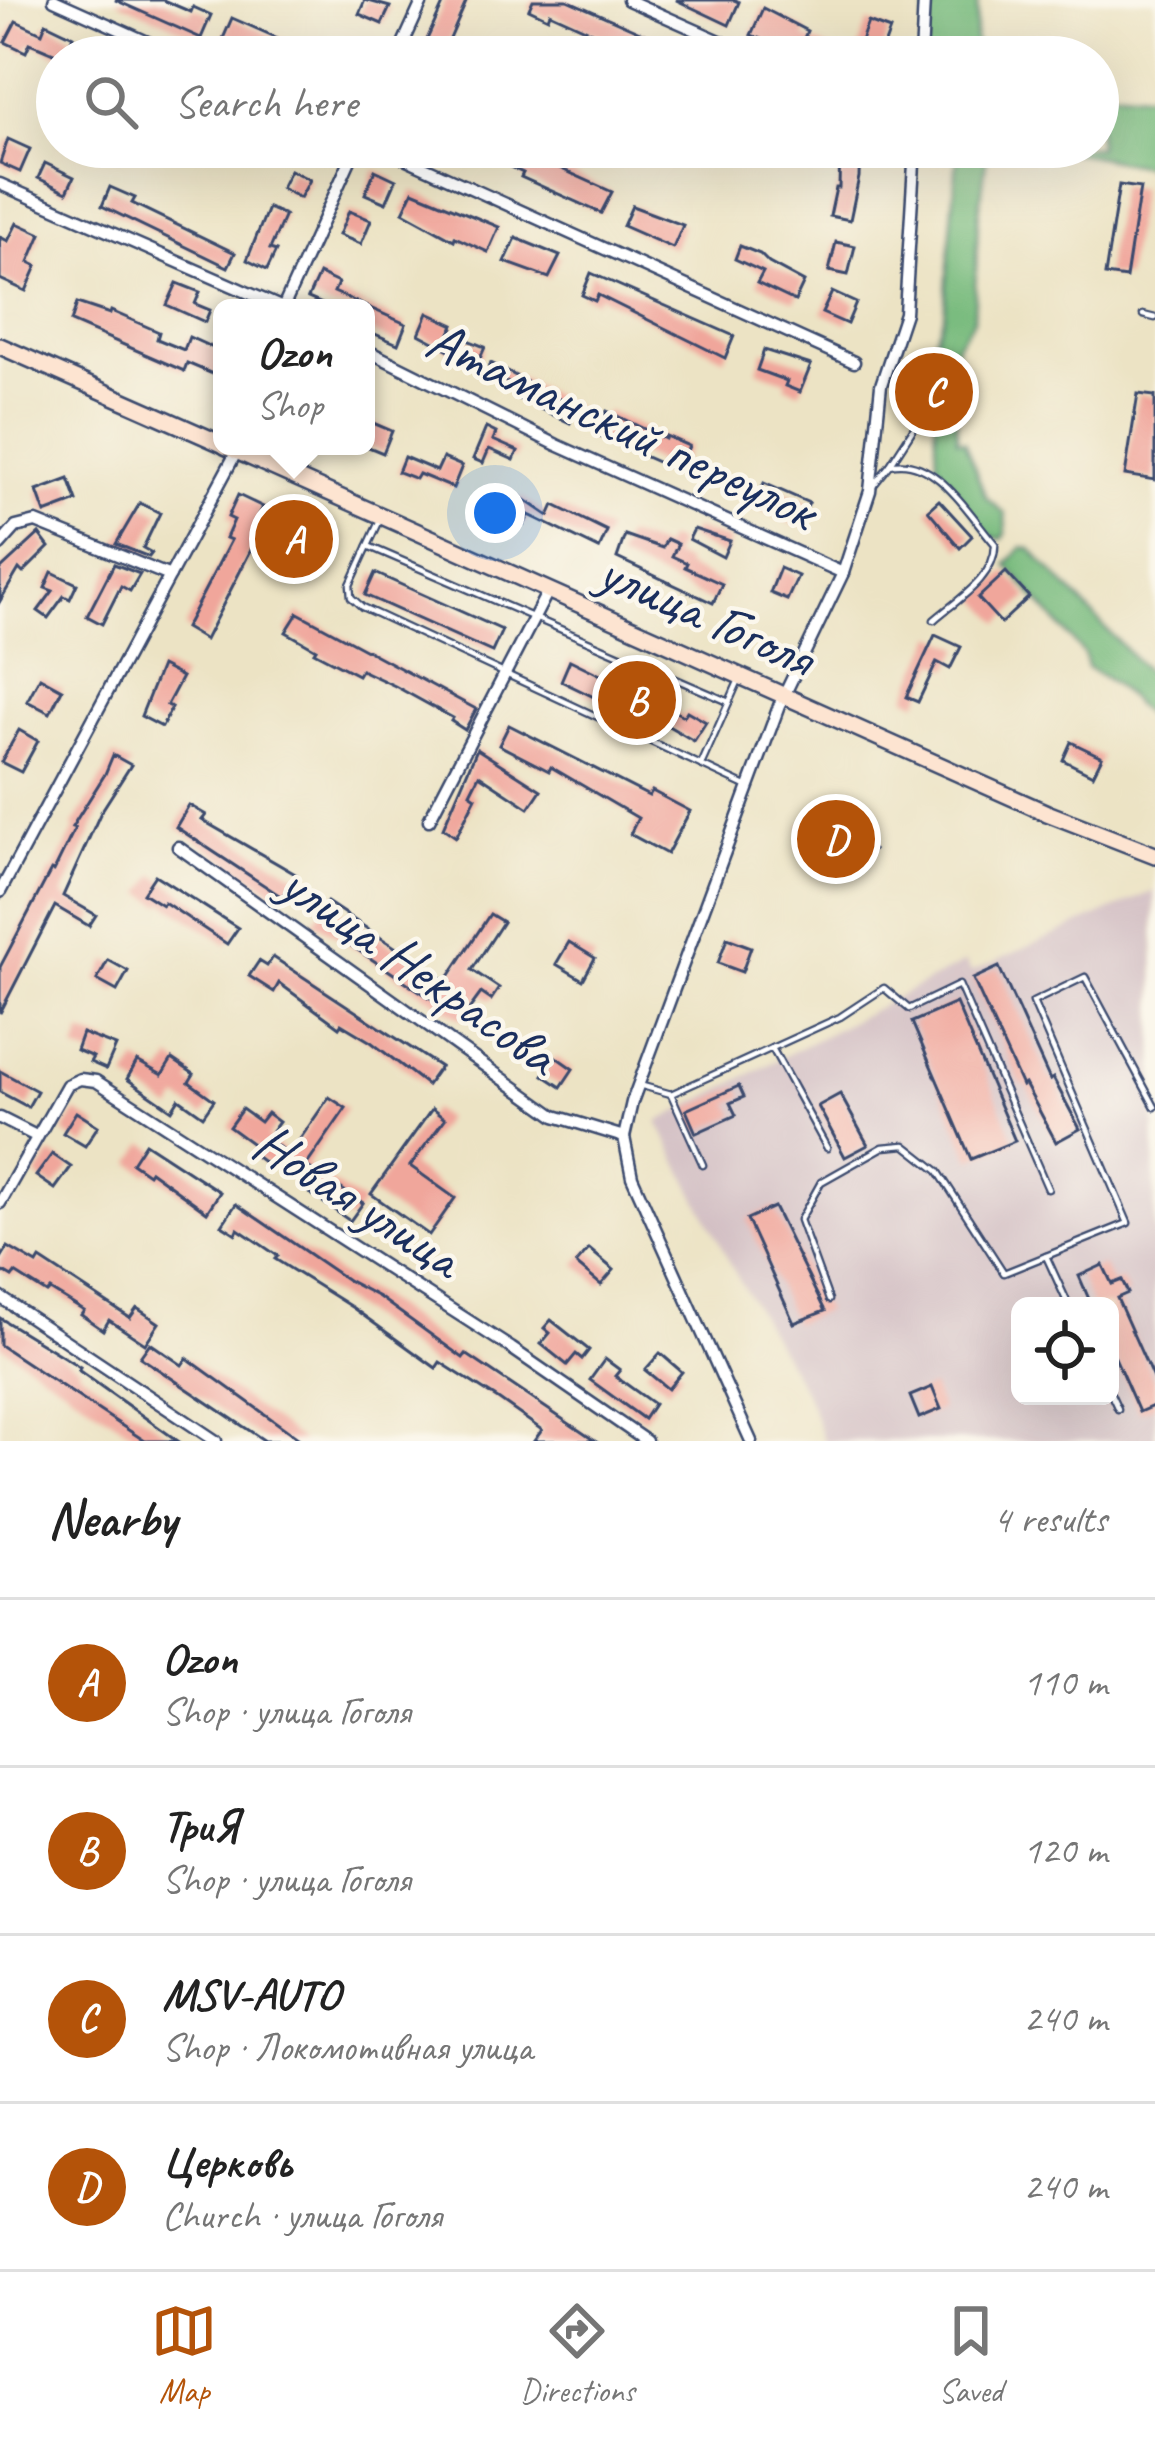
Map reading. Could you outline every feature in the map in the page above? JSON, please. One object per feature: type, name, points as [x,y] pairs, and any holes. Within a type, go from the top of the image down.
[{"type":"main road","name":"улица Гоголя","points":[[0,346],[213,439]]},
{"type":"main road","name":"улица Гоголя","points":[[249,455],[1047,813],[1155,855]]},
{"type":"street","points":[[54,0],[134,36]]},
{"type":"street","points":[[407,36],[423,0]]},
{"type":"street","points":[[628,0],[709,36]]},
{"type":"street","points":[[922,36],[924,0]]},
{"type":"street","points":[[287,299],[346,168]]},
{"type":"street","points":[[426,168],[854,362]]},
{"type":"street","points":[[752,1441],[632,1177],[624,1137],[783,695],[842,573],[870,491],[881,385],[905,313],[914,168]]},
{"type":"street","points":[[0,184],[262,299]]},
{"type":"street","name":"Атаманский переулок","points":[[375,354],[557,445],[842,573]]},
{"type":"street","points":[[2,885],[170,576],[220,455]]},
{"type":"street","points":[[0,544],[16,527],[36,522],[170,576]]},
{"type":"street","points":[[429,820],[548,591]]},
{"type":"street","name":"улица Некрасова","points":[[178,847],[555,1116],[624,1137]]},
{"type":"street","name":"Новая улица","points":[[36,1136],[67,1085],[80,1079],[112,1089],[646,1441]]},
{"type":"street","points":[[0,1118],[36,1136],[0,1203]]},
{"type":"street","points":[[0,1297],[216,1441]]},
{"type":"lane","points":[[1143,315],[1155,318]]},
{"type":"lane","points":[[870,491],[919,420],[921,371]]},
{"type":"lane","points":[[890,465],[912,463],[925,468],[995,544],[995,555],[981,579],[934,620]]},
{"type":"lane","points":[[382,517],[350,585],[351,597],[362,607],[749,787]]},
{"type":"lane","points":[[368,546],[729,702]]},
{"type":"lane","points":[[701,765],[740,676]]},
{"type":"lane","points":[[829,1300],[800,1220],[821,1182],[883,1147],[905,1145],[938,1171],[1004,1273],[1128,1223],[1033,1002],[1085,977],[1155,1107]]},
{"type":"lane","points":[[639,1085],[671,1094],[840,1017],[884,988],[909,1009],[959,985],[1048,1189]]},
{"type":"lane","points":[[772,1048],[827,1148]]},
{"type":"lane","points":[[671,1094],[703,1165]]},
{"type":"lane","points":[[1046,1256],[1066,1297]]},
{"type":"lane","points":[[1116,1405],[1118,1409]]},
{"type":"shaded area","points":[[1154,891],[1155,1441],[824,1441],[806,1394],[734,1271],[658,1122],[965,962],[971,972]]},
{"type":"green space","points":[[927,0],[978,0],[975,36],[924,36]]},
{"type":"green space","points":[[1119,92],[1155,95],[1155,168],[1119,161]]},
{"type":"green space","points":[[956,168],[985,168],[974,319],[957,344],[952,369],[968,381],[964,403],[956,411],[957,440],[964,441],[986,497],[1005,514],[1002,539],[991,537],[937,465],[935,407],[946,393],[945,359],[932,344],[944,315]]},
{"type":"green space","points":[[1022,547],[1031,549],[1155,681],[1155,724],[1114,684],[1087,667],[1084,654],[1007,565]]},
{"type":"building","points":[[115,0],[163,0],[211,15],[202,36]]},
{"type":"building","points":[[365,0],[390,7],[382,24],[359,14]]},
{"type":"building","points":[[445,0],[467,0],[451,36],[429,36]]},
{"type":"building","points":[[533,0],[567,0],[649,36],[601,36],[550,13],[548,18],[529,9]]},
{"type":"building","points":[[676,0],[734,0],[739,2],[729,25]]},
{"type":"building","points":[[763,8],[807,31],[805,36],[751,35]]},
{"type":"building","points":[[232,18],[273,36],[224,36]]},
{"type":"building","points":[[16,21],[42,33],[46,23],[73,36],[36,36],[36,46],[30,43],[26,52],[5,42]]},
{"type":"building","points":[[868,22],[890,30],[888,36],[863,36]]},
{"type":"building","points":[[8,139],[30,149],[20,172],[0,163]]},
{"type":"building","points":[[43,168],[74,177],[67,192],[38,178]]},
{"type":"building","points":[[512,168],[559,168],[612,192],[601,213],[521,177],[523,173]]},
{"type":"building","points":[[839,168],[859,168],[850,220],[830,216]]},
{"type":"building","points":[[290,170],[310,180],[300,198],[281,188]]},
{"type":"building","points":[[375,170],[396,180],[386,203],[365,194]]},
{"type":"building","points":[[1119,185],[1140,188],[1126,278],[1105,275]]},
{"type":"building","points":[[110,187],[135,198],[132,203],[235,253],[228,267],[102,206]]},
{"type":"building","points":[[413,191],[499,227],[488,252],[454,240],[403,212]]},
{"type":"building","points":[[632,206],[683,225],[673,248],[623,226]]},
{"type":"building","points":[[268,208],[285,215],[270,249],[276,251],[267,270],[247,260]]},
{"type":"building","points":[[349,211],[371,220],[361,244],[339,235]]},
{"type":"building","points":[[17,223],[41,234],[29,262],[37,266],[26,291],[0,279],[0,237],[8,241]]},
{"type":"building","points":[[516,238],[560,256],[549,278],[505,262]]},
{"type":"building","points":[[836,242],[855,246],[848,275],[829,271]]},
{"type":"building","points":[[740,246],[804,282],[795,301],[757,283],[763,272],[735,259]]},
{"type":"building","points":[[591,273],[734,336],[725,358],[598,295],[595,301],[582,295]]},
{"type":"building","points":[[319,274],[338,283],[334,292],[350,299],[310,299]]},
{"type":"building","points":[[177,283],[200,292],[195,304],[210,310],[205,322],[167,305]]},
{"type":"building","points":[[832,292],[856,303],[847,324],[822,313]]},
{"type":"building","points":[[77,303],[111,311],[159,332],[157,339],[184,350],[189,337],[213,348],[213,374],[187,363],[184,371],[71,322]]},
{"type":"building","points":[[375,310],[406,324],[398,344],[375,334]]},
{"type":"building","points":[[428,313],[454,325],[450,333],[485,347],[477,365],[419,334]]},
{"type":"building","points":[[764,350],[811,365],[800,392],[785,386],[787,381],[757,370]]},
{"type":"building","points":[[931,357],[942,358],[940,398],[929,398]]},
{"type":"building","points":[[491,363],[577,408],[570,423],[515,397],[519,388],[487,373]]},
{"type":"building","points":[[1138,394],[1155,396],[1155,480],[1125,475]]},
{"type":"building","points":[[607,411],[689,446],[678,471],[596,435]]},
{"type":"building","points":[[375,424],[392,431],[383,453],[375,450]]},
{"type":"building","points":[[486,428],[496,433],[493,440],[518,451],[514,460],[489,449],[483,463],[473,459]]},
{"type":"building","points":[[404,457],[437,471],[443,458],[462,466],[453,488],[419,474],[416,479],[398,472]]},
{"type":"building","points":[[69,479],[77,501],[45,513],[37,491]]},
{"type":"building","points":[[764,483],[809,503],[798,526],[754,506]]},
{"type":"building","points":[[238,495],[263,507],[258,517],[326,549],[312,578],[251,550],[205,640],[185,628],[231,540],[226,538],[234,520],[228,517]]},
{"type":"building","points":[[521,497],[549,516],[554,505],[607,531],[599,549],[529,515],[524,525],[512,519]]},
{"type":"building","points":[[939,500],[972,536],[960,548],[928,510]]},
{"type":"building","points":[[140,503],[160,513],[143,548],[152,553],[149,557],[116,544]]},
{"type":"building","points":[[694,529],[730,541],[723,557],[689,539]]},
{"type":"building","points":[[39,534],[49,547],[23,573],[19,569],[0,601],[0,570]]},
{"type":"building","points":[[625,535],[662,548],[667,539],[678,544],[672,556],[722,584],[713,603],[617,558]]},
{"type":"building","points":[[114,564],[140,574],[130,591],[121,586],[102,624],[87,616]]},
{"type":"building","points":[[780,568],[798,576],[787,600],[770,593]]},
{"type":"building","points":[[52,572],[77,584],[70,599],[64,596],[48,618],[38,611],[53,591],[45,588]]},
{"type":"building","points":[[1006,572],[1029,597],[1001,623],[978,598]]},
{"type":"building","points":[[375,573],[502,630],[492,652],[365,595]]},
{"type":"building","points":[[298,613],[476,709],[465,730],[453,718],[395,686],[361,670],[358,675],[314,652],[316,649],[286,632]]},
{"type":"building","points":[[935,635],[961,647],[950,669],[937,662],[918,702],[906,697]]},
{"type":"building","points":[[570,660],[684,716],[687,711],[706,722],[694,741],[665,724],[662,730],[561,681]]},
{"type":"building","points":[[161,666],[182,677],[162,727],[141,716]]},
{"type":"building","points":[[40,677],[62,689],[50,713],[27,701]]},
{"type":"building","points":[[509,725],[649,796],[652,791],[690,811],[667,854],[630,834],[638,818],[551,767],[549,771],[499,745]]},
{"type":"building","points":[[19,730],[38,741],[21,772],[1,762]]},
{"type":"building","points":[[1071,742],[1102,757],[1093,775],[1063,760]]},
{"type":"building","points":[[477,749],[541,790],[529,808],[479,775],[470,793],[476,797],[456,837],[443,828]]},
{"type":"building","points":[[113,755],[131,765],[101,812],[63,896],[96,915],[89,926],[55,906],[0,1013],[0,967]]},
{"type":"building","points":[[820,804],[873,850],[851,874],[799,827]]},
{"type":"building","points":[[189,805],[206,815],[202,820],[297,875],[282,897],[176,827]]},
{"type":"building","points":[[155,875],[238,928],[227,944],[143,893]]},
{"type":"building","points":[[327,902],[446,981],[490,914],[503,922],[472,970],[499,988],[491,1000],[481,993],[462,1019],[314,921]]},
{"type":"building","points":[[727,938],[751,947],[742,972],[718,963]]},
{"type":"building","points":[[569,942],[595,958],[583,980],[556,964]]},
{"type":"building","points":[[273,957],[440,1067],[427,1085],[371,1042],[339,1027],[279,983],[274,992],[249,976],[259,961],[267,966]]},
{"type":"building","points":[[108,960],[128,971],[117,991],[97,980]]},
{"type":"building","points":[[999,967],[1050,1080],[1053,1078],[1080,1129],[1056,1142],[1025,1084],[1022,1086],[973,979]]},
{"type":"building","points":[[956,1003],[1015,1141],[971,1159],[912,1022]]},
{"type":"building","points":[[82,1033],[116,1046],[106,1069],[76,1050]]},
{"type":"building","points":[[556,1057],[573,1069],[561,1087],[543,1075]]},
{"type":"building","points":[[172,1059],[194,1074],[189,1082],[214,1100],[203,1116],[179,1099],[172,1110],[127,1079],[137,1061],[162,1075]]},
{"type":"building","points":[[0,1071],[37,1091],[28,1107],[0,1092]]},
{"type":"building","points":[[739,1086],[744,1097],[730,1103],[736,1115],[696,1133],[686,1110]]},
{"type":"building","points":[[840,1094],[868,1145],[845,1157],[818,1106]]},
{"type":"building","points":[[329,1097],[346,1108],[306,1166],[363,1203],[350,1221],[308,1192],[313,1185],[276,1160],[270,1167],[253,1154],[258,1148],[229,1127],[242,1109],[260,1122],[267,1113],[279,1122],[267,1138],[289,1155]]},
{"type":"building","points":[[432,1109],[445,1119],[410,1166],[455,1198],[429,1235],[371,1194]]},
{"type":"building","points":[[76,1112],[98,1126],[85,1146],[63,1133]]},
{"type":"building","points":[[145,1143],[220,1192],[207,1212],[132,1163]]},
{"type":"building","points":[[52,1154],[71,1167],[55,1189],[36,1176]]},
{"type":"building","points":[[236,1204],[595,1441],[534,1441],[542,1430],[498,1399],[440,1362],[436,1368],[238,1229],[236,1234],[222,1225]]},
{"type":"building","points":[[774,1207],[825,1311],[794,1323],[747,1219]]},
{"type":"building","points":[[8,1247],[37,1264],[40,1259],[130,1318],[137,1308],[159,1323],[145,1344],[109,1320],[103,1330],[81,1315],[84,1311],[50,1290],[47,1293],[15,1273],[12,1277],[0,1270]]},
{"type":"building","points":[[589,1249],[614,1270],[601,1285],[576,1264]]},
{"type":"building","points":[[1103,1265],[1112,1284],[1122,1280],[1128,1293],[1088,1297],[1079,1276]]},
{"type":"building","points":[[1119,1302],[1155,1383],[1155,1405],[1139,1412],[1119,1366]]},
{"type":"building","points":[[0,1318],[80,1367],[178,1441],[145,1441],[0,1345]]},
{"type":"building","points":[[551,1320],[589,1350],[582,1359],[576,1354],[567,1365],[541,1344],[550,1333],[544,1328]]},
{"type":"building","points":[[150,1343],[182,1365],[187,1358],[302,1441],[265,1441],[140,1357]]},
{"type":"building","points":[[660,1353],[682,1372],[668,1389],[645,1370]]},
{"type":"building","points":[[605,1359],[620,1370],[615,1376],[654,1404],[644,1419],[590,1380]]},
{"type":"building","points":[[932,1387],[941,1409],[919,1418],[910,1396]]},
{"type":"place","name":"MSV-AUTO","points":[[934,392]]},
{"type":"place","name":"Ozon","points":[[294,539]]},
{"type":"place","name":"ТриЯ","points":[[637,700]]},
{"type":"place","name":"Церковь","points":[[836,839]]}]
